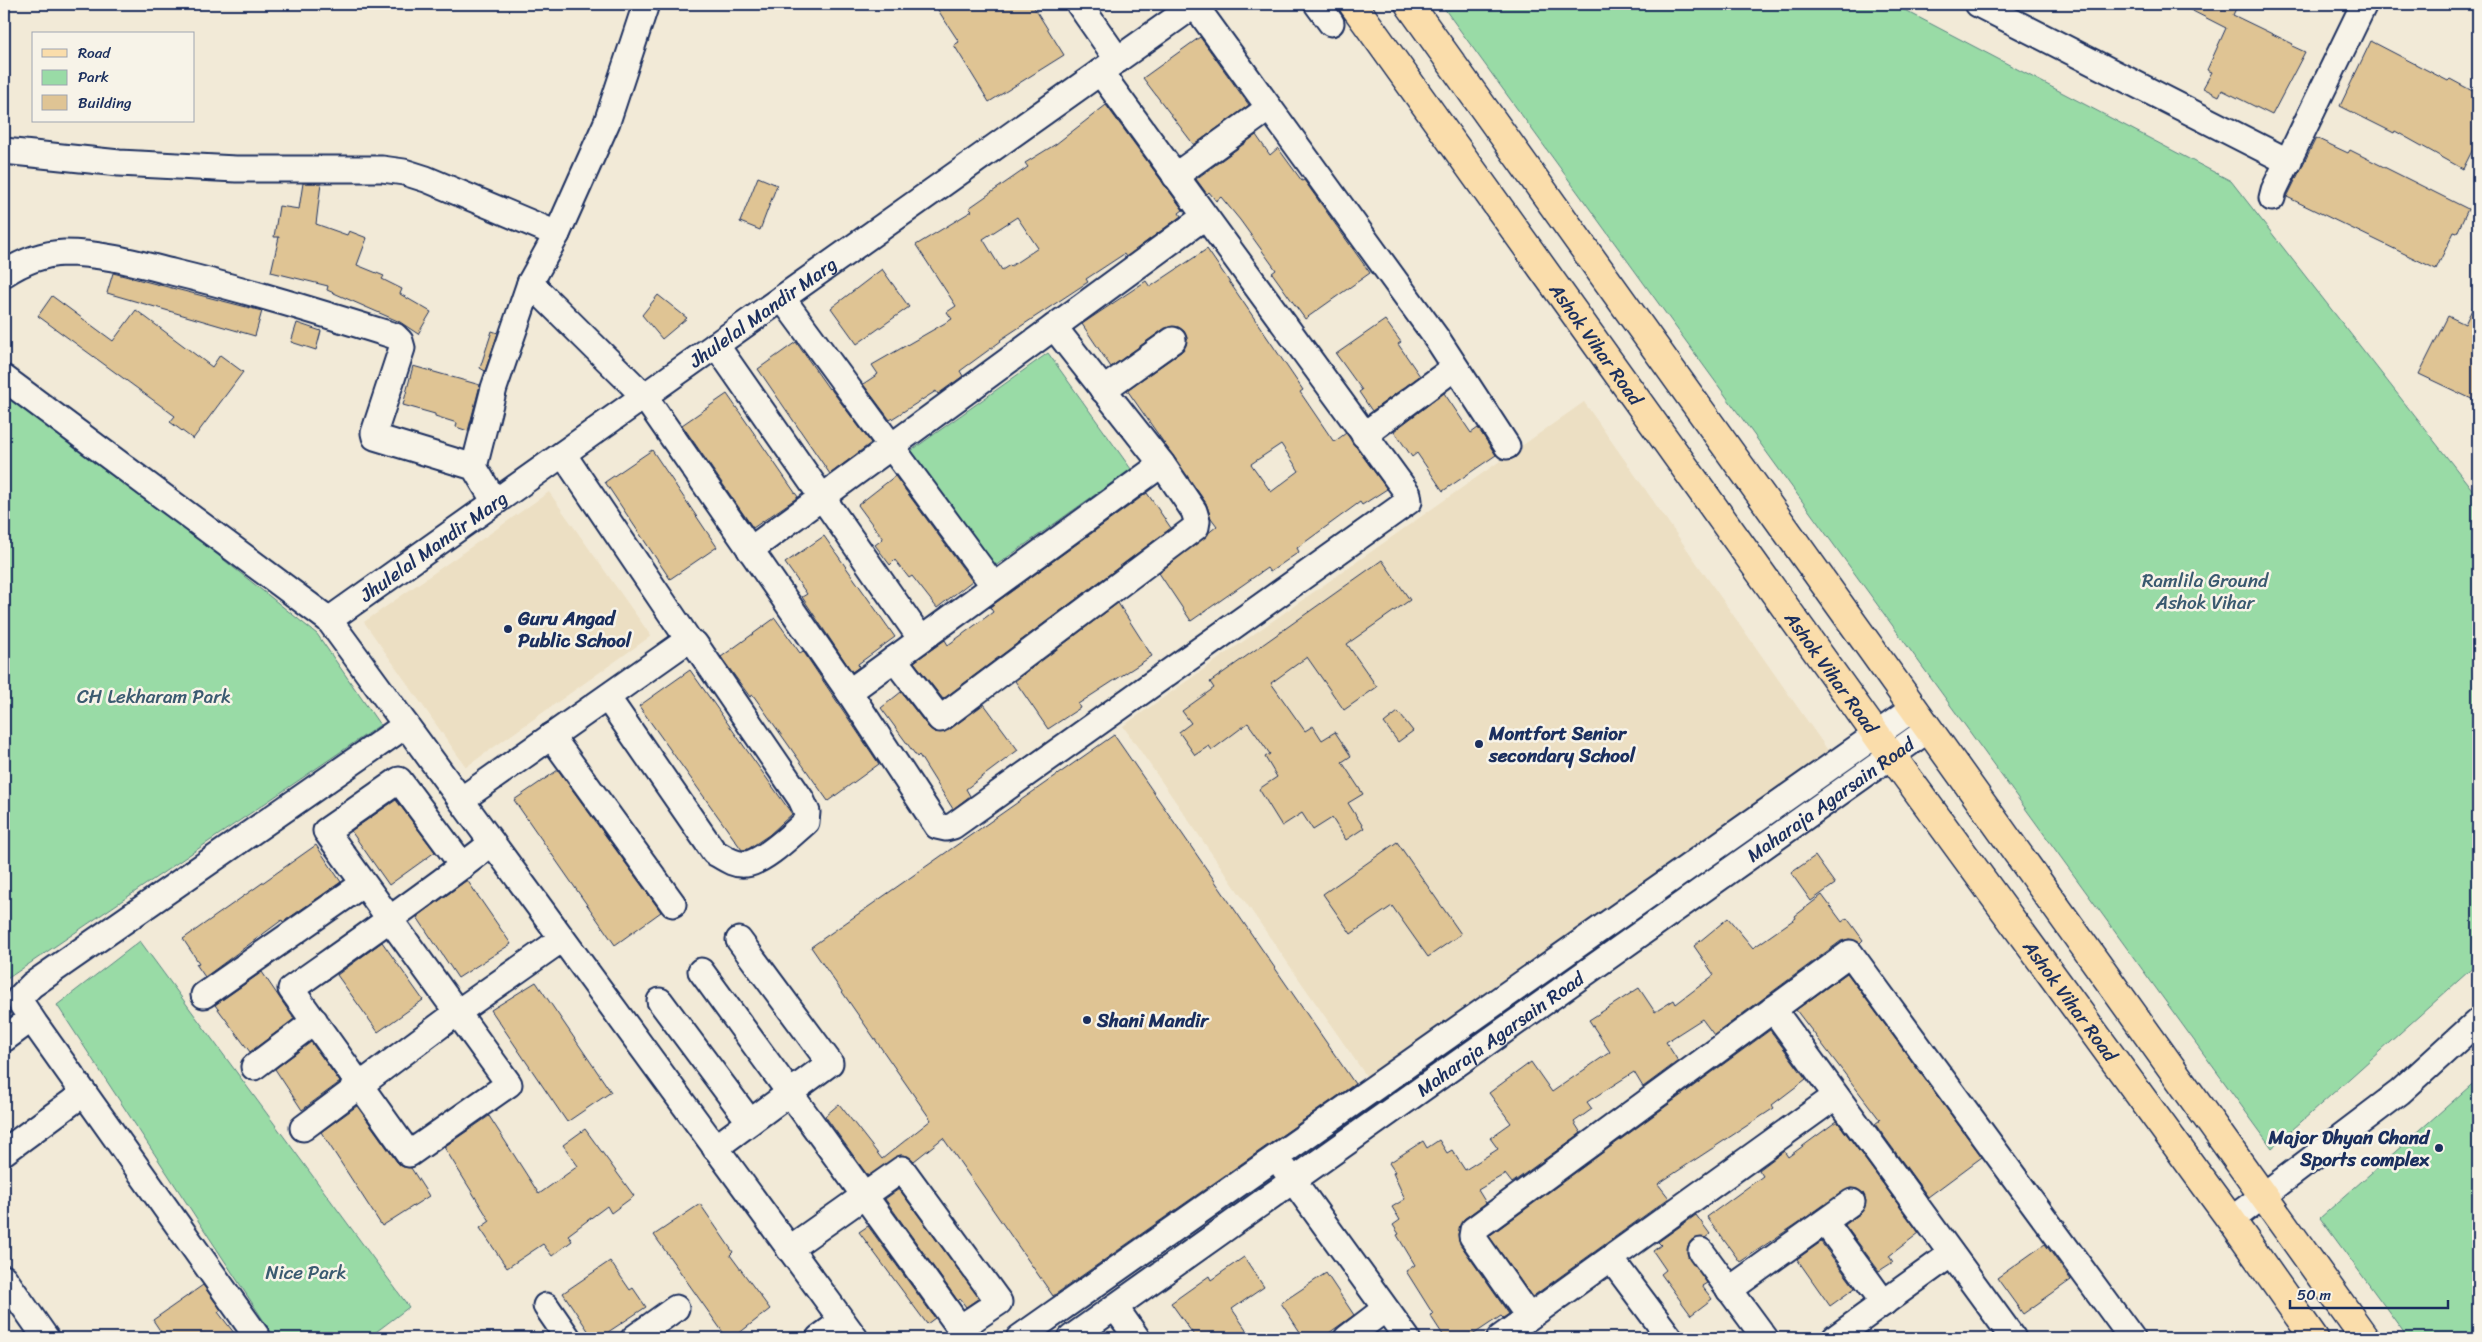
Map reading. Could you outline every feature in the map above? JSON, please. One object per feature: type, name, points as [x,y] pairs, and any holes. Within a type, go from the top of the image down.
[{"type":"main road","name":"Ashok Vihar Road","points":[[1352,4],[1884,745],[2231,1220],[2314,1338]]},
{"type":"main road","points":[[1409,4],[2365,1338]]},
{"type":"street","points":[[474,467],[494,388],[530,283],[557,234],[607,122],[646,4]]},
{"type":"street","points":[[530,283],[644,396],[849,692],[937,826],[946,828],[953,826],[1409,501],[1408,494],[1175,176],[1109,66],[1079,4]]},
{"type":"street","points":[[1195,4],[1438,340],[1454,368],[1507,446]]},
{"type":"street","name":"Jhulelal Mandir Marg","points":[[329,620],[1195,4]]},
{"type":"street","points":[[1978,4],[2289,162]]},
{"type":"street","points":[[2272,198],[2274,190],[2364,4]]},
{"type":"street","points":[[1175,176],[1269,108]]},
{"type":"street","points":[[4,151],[119,163],[236,169],[382,169],[404,172],[426,179],[557,234]]},
{"type":"street","points":[[750,550],[1204,217]]},
{"type":"street","points":[[4,274],[21,263],[41,256],[62,253],[103,255],[230,286],[395,336],[400,341],[402,348],[374,433],[375,437],[474,467],[495,502]]},
{"type":"street","points":[[782,298],[994,586]]},
{"type":"street","points":[[894,659],[940,719],[1196,527],[1198,521],[1194,511],[1162,464],[1054,327]]},
{"type":"street","points":[[1103,390],[1172,340]]},
{"type":"street","points":[[716,345],[921,639]]},
{"type":"street","points":[[1364,434],[1454,368]]},
{"type":"street","points":[[4,378],[329,620],[849,1330],[818,1338]]},
{"type":"street","points":[[563,454],[690,642],[695,644],[801,799],[807,812],[806,822],[762,858],[746,864],[731,862],[714,852],[607,697]]},
{"type":"street","points":[[849,692],[1162,464]]},
{"type":"street","points":[[460,800],[685,642],[690,642]]},
{"type":"street","points":[[1019,1338],[1275,1158],[1921,718]]},
{"type":"street","points":[[258,1338],[32,1019],[21,1003],[20,997],[32,985],[406,725]]},
{"type":"street","points":[[551,736],[673,904]]},
{"type":"street","name":"Maharaja Agarsain Road","points":[[1071,1338],[1293,1180],[1884,745]]},
{"type":"street","points":[[463,866],[399,780],[326,831],[389,920],[509,1084],[409,1154],[291,989],[389,920],[463,866],[492,843]]},
{"type":"street","points":[[204,996],[363,884]]},
{"type":"street","points":[[303,1128],[458,1012],[562,939]]},
{"type":"street","points":[[715,1148],[830,1063],[739,940]]},
{"type":"street","points":[[1529,1317],[1472,1236],[1473,1230],[1848,954],[1852,954],[2132,1338]]},
{"type":"street","points":[[701,971],[865,1195],[960,1328],[999,1302],[902,1169],[865,1195],[789,1249]]},
{"type":"street","points":[[660,1001],[750,1122]]},
{"type":"street","points":[[1774,1009],[2013,1338]]},
{"type":"street","points":[[4,1038],[32,1019]]},
{"type":"street","points":[[254,1067],[315,1021]]},
{"type":"street","points":[[2231,1220],[2264,1197],[2400,1092],[2478,1021]]},
{"type":"street","points":[[4,1152],[84,1093]]},
{"type":"street","points":[[1500,1338],[1836,1096]]},
{"type":"street","points":[[1275,1158],[1293,1180],[1407,1338]]},
{"type":"street","points":[[1729,1290],[1852,1202]]},
{"type":"street","points":[[1825,1222],[1884,1303]]},
{"type":"street","points":[[1701,1251],[1765,1338]]},
{"type":"street","points":[[1835,1338],[1951,1254]]},
{"type":"street","points":[[1611,1259],[1670,1338]]},
{"type":"street","points":[[4,1278],[46,1338]]},
{"type":"street","points":[[546,1306],[568,1338]]},
{"type":"street","points":[[1115,1307],[1137,1338]]},
{"type":"street","points":[[634,1338],[676,1308]]},
{"type":"street","points":[[1347,1338],[1386,1309]]},
{"type":"shaded area","name":"Montfort Senior secondary School","points":[[1584,402],[1836,762],[1374,1087],[1123,726]]},
{"type":"shaded area","name":"Guru Angad Public School","points":[[549,492],[651,636],[466,767],[364,622]]},
{"type":"green space","name":"Ramlila Ground Ashok Vihar","points":[[1441,4],[1893,4],[2231,181],[2478,497],[2478,963],[2272,1148]]},
{"type":"green space","points":[[1048,353],[1131,469],[991,569],[908,453]]},
{"type":"green space","name":"CH Lekharam Park","points":[[4,385],[317,634],[380,725],[4,981]]},
{"type":"green space","name":"Nice Park","points":[[140,941],[409,1307],[368,1338],[275,1338],[57,1005]]},
{"type":"green space","name":"Major Dhyan Chand Sports complex","points":[[2478,1079],[2478,1338],[2408,1338],[2320,1218]]},
{"type":"building","points":[[934,4],[1032,4],[1064,55],[989,102],[954,45],[959,42]]},
{"type":"building","points":[[2179,4],[2238,4],[2233,15],[2293,44],[2292,46],[2305,52],[2272,115],[2222,90],[2219,96],[2203,88],[2212,72],[2207,70],[2226,28]]},
{"type":"building","points":[[1200,37],[1249,105],[1194,145],[1143,78]]},
{"type":"building","points":[[2371,41],[2448,81],[2450,79],[2478,94],[2478,139],[2463,169],[2395,131],[2394,133],[2340,106]]},
{"type":"building","points":[[1106,105],[1183,210],[1179,213],[1181,216],[1126,257],[1124,254],[1086,279],[1088,282],[1000,340],[960,371],[963,376],[938,394],[936,391],[890,420],[863,384],[878,374],[872,365],[952,319],[947,312],[956,306],[916,245],[972,211],[969,208],[1028,167],[1025,163],[1056,144]],"holes":[[[1017,217],[1038,248],[1002,270],[983,239]]]},
{"type":"building","points":[[1256,135],[1270,155],[1278,148],[1302,181],[1304,180],[1370,273],[1305,319],[1272,273],[1276,270],[1240,220],[1221,197],[1216,201],[1209,192],[1207,194],[1196,179]]},
{"type":"building","points":[[2316,138],[2348,153],[2350,150],[2468,209],[2457,233],[2454,232],[2436,269],[2287,197]]},
{"type":"building","points":[[758,177],[777,185],[760,230],[740,222]]},
{"type":"building","points":[[303,183],[321,183],[316,224],[347,235],[349,231],[367,238],[357,265],[384,276],[382,279],[402,289],[400,294],[431,312],[418,334],[400,322],[327,290],[328,286],[271,272],[279,237],[274,237],[279,206],[299,209]]},
{"type":"building","points":[[1207,249],[1303,390],[1300,392],[1334,442],[1346,433],[1387,489],[1362,505],[1360,502],[1297,548],[1299,552],[1270,572],[1267,568],[1191,621],[1159,573],[1217,526],[1211,518],[1206,503],[1127,390],[1181,352],[1186,345],[1187,338],[1184,331],[1178,327],[1165,328],[1111,367],[1082,324],[1146,281],[1150,287]],"holes":[[[1281,444],[1299,471],[1271,492],[1251,464]]]},
{"type":"building","points":[[882,269],[909,307],[857,344],[831,308]]},
{"type":"building","points":[[113,273],[262,311],[255,336],[107,293]]},
{"type":"building","points":[[658,295],[687,318],[662,339],[642,315]]},
{"type":"building","points":[[52,296],[113,341],[136,310],[212,367],[220,355],[243,372],[193,439],[170,422],[175,416],[38,316]]},
{"type":"building","points":[[2478,297],[2478,402],[2419,374],[2448,316],[2465,324]]},
{"type":"building","points":[[1385,320],[1401,342],[1398,344],[1420,376],[1372,411],[1359,392],[1362,390],[1336,354]]},
{"type":"building","points":[[297,323],[321,331],[316,350],[291,342]]},
{"type":"building","points":[[492,331],[498,333],[485,371],[480,368]]},
{"type":"building","points":[[796,342],[829,389],[871,443],[830,474],[758,369]]},
{"type":"building","points":[[413,366],[480,385],[468,431],[456,427],[457,423],[435,416],[435,414],[403,405]]},
{"type":"building","points":[[1444,393],[1471,433],[1478,428],[1496,455],[1443,491],[1417,453],[1412,457],[1394,431]]},
{"type":"building","points":[[727,394],[798,497],[753,528],[682,425]]},
{"type":"building","points":[[652,450],[717,547],[670,579],[605,482]]},
{"type":"building","points":[[895,476],[972,581],[937,608],[912,576],[909,578],[895,560],[890,565],[875,545],[883,539],[858,505]]},
{"type":"building","points":[[1147,493],[1171,528],[943,699],[914,662],[945,640],[948,645],[993,612],[990,607]]},
{"type":"building","points":[[824,536],[895,637],[858,664],[859,667],[852,672],[802,597],[807,594],[785,563]]},
{"type":"building","points":[[1382,560],[1410,600],[1347,644],[1377,687],[1344,710],[1307,657],[1271,683],[1305,731],[1313,726],[1322,740],[1335,732],[1351,756],[1342,762],[1363,794],[1348,803],[1364,828],[1346,840],[1332,818],[1313,830],[1302,813],[1282,826],[1259,789],[1277,777],[1265,757],[1270,754],[1248,723],[1212,750],[1209,746],[1195,755],[1179,732],[1191,723],[1182,711],[1214,688],[1210,682]]},
{"type":"building","points":[[1118,603],[1152,656],[1078,704],[1080,708],[1048,729],[1015,681]]},
{"type":"building","points":[[775,618],[800,653],[803,651],[879,764],[828,801],[753,695],[750,697],[721,657]]},
{"type":"building","points":[[690,670],[792,814],[769,835],[748,849],[742,850],[639,706]]},
{"type":"building","points":[[901,692],[929,728],[935,732],[949,730],[984,704],[1018,750],[966,789],[970,796],[953,809],[919,755],[917,757],[881,708]]},
{"type":"building","points":[[1398,712],[1413,731],[1398,742],[1384,723]]},
{"type":"building","name":"Shani Mandir","points":[[1114,735],[1355,1084],[1053,1296],[943,1138],[914,1161],[908,1156],[900,1155],[868,1176],[825,1116],[839,1104],[882,1159],[931,1120],[811,947]]},
{"type":"building","points":[[558,770],[661,912],[615,945],[514,800]]},
{"type":"building","points":[[396,800],[435,852],[389,885],[351,831]]},
{"type":"building","points":[[1397,842],[1461,934],[1428,957],[1392,906],[1351,934],[1323,894]]},
{"type":"building","points":[[316,845],[341,882],[283,922],[282,920],[205,977],[196,964],[199,963],[183,939]]},
{"type":"building","points":[[1815,856],[1835,884],[1811,901],[1791,873]]},
{"type":"building","points":[[467,880],[511,944],[458,978],[417,917]]},
{"type":"building","points":[[1822,895],[1842,922],[1847,918],[1863,940],[1860,943],[1849,939],[1841,941],[1714,1035],[1702,1019],[1666,1042],[1678,1061],[1643,1087],[1634,1072],[1587,1102],[1592,1109],[1574,1122],[1581,1133],[1512,1183],[1505,1174],[1478,1190],[1486,1203],[1464,1219],[1458,1234],[1460,1244],[1509,1314],[1503,1318],[1501,1316],[1468,1338],[1445,1338],[1430,1315],[1433,1314],[1406,1271],[1415,1265],[1393,1225],[1400,1220],[1392,1207],[1405,1199],[1393,1173],[1395,1172],[1389,1163],[1423,1141],[1427,1148],[1439,1140],[1447,1153],[1452,1150],[1465,1170],[1498,1149],[1490,1138],[1511,1123],[1489,1093],[1531,1062],[1552,1092],[1610,1052],[1589,1020],[1639,988],[1655,1012],[1674,1000],[1676,1004],[1714,975],[1694,946],[1728,918],[1753,948],[1796,918],[1795,916]]},
{"type":"building","points":[[382,942],[423,1000],[378,1032],[337,975]]},
{"type":"building","points":[[262,972],[294,1019],[250,1052],[215,1005]]},
{"type":"building","points":[[1847,973],[1982,1157],[1928,1197],[1875,1124],[1880,1120],[1796,1010]]},
{"type":"building","points":[[536,982],[611,1092],[567,1122],[491,1010]]},
{"type":"building","points":[[1770,1030],[1806,1079],[1772,1105],[1774,1108],[1658,1184],[1669,1198],[1532,1297],[1489,1236]]},
{"type":"building","points":[[311,1042],[340,1082],[302,1110],[275,1069]]},
{"type":"building","points":[[357,1106],[397,1162],[403,1167],[411,1168],[429,1196],[382,1226],[321,1132]]},
{"type":"building","points":[[489,1116],[539,1194],[578,1166],[563,1145],[585,1129],[634,1196],[611,1213],[607,1206],[568,1235],[572,1241],[552,1256],[543,1244],[507,1268],[480,1228],[490,1221],[444,1147]]},
{"type":"building","points":[[1837,1121],[1919,1233],[1889,1256],[1893,1262],[1879,1271],[1845,1225],[1861,1213],[1866,1201],[1863,1193],[1857,1189],[1850,1188],[1740,1262],[1707,1217],[1763,1176],[1759,1170],[1784,1151],[1788,1157]]},
{"type":"building","points":[[899,1189],[979,1298],[966,1307],[960,1299],[958,1301],[885,1199]]},
{"type":"building","points":[[700,1204],[733,1252],[730,1255],[770,1309],[733,1338],[727,1338],[654,1235]]},
{"type":"building","points":[[1696,1215],[1710,1234],[1705,1238],[1692,1240],[1688,1246],[1687,1253],[1707,1283],[1702,1286],[1712,1299],[1691,1315],[1661,1274],[1666,1270],[1653,1251],[1661,1245],[1658,1242]]},
{"type":"building","points":[[868,1226],[935,1318],[927,1324],[859,1232]]},
{"type":"building","points":[[1821,1242],[1855,1288],[1830,1306],[1797,1259]]},
{"type":"building","points":[[2045,1244],[2071,1280],[2023,1314],[1997,1278]]},
{"type":"building","points":[[1244,1257],[1264,1287],[1232,1309],[1252,1338],[1196,1338],[1171,1303],[1209,1276],[1211,1280]]},
{"type":"building","points":[[610,1261],[630,1290],[633,1288],[646,1307],[599,1338],[593,1338],[563,1293]]},
{"type":"building","points":[[1326,1273],[1354,1315],[1322,1338],[1304,1338],[1281,1303]]},
{"type":"building","points":[[203,1285],[221,1310],[218,1312],[238,1338],[165,1338],[153,1320]]},
{"type":"place","name":"Guru Angad Public School","points":[[508,629]]},
{"type":"place","name":"Montfort Senior secondary School","points":[[1479,744]]},
{"type":"place","name":"Shani Mandir","points":[[1087,1020]]},
{"type":"place","name":"Major Dhyan Chand Sports complex","points":[[2439,1148]]}]
